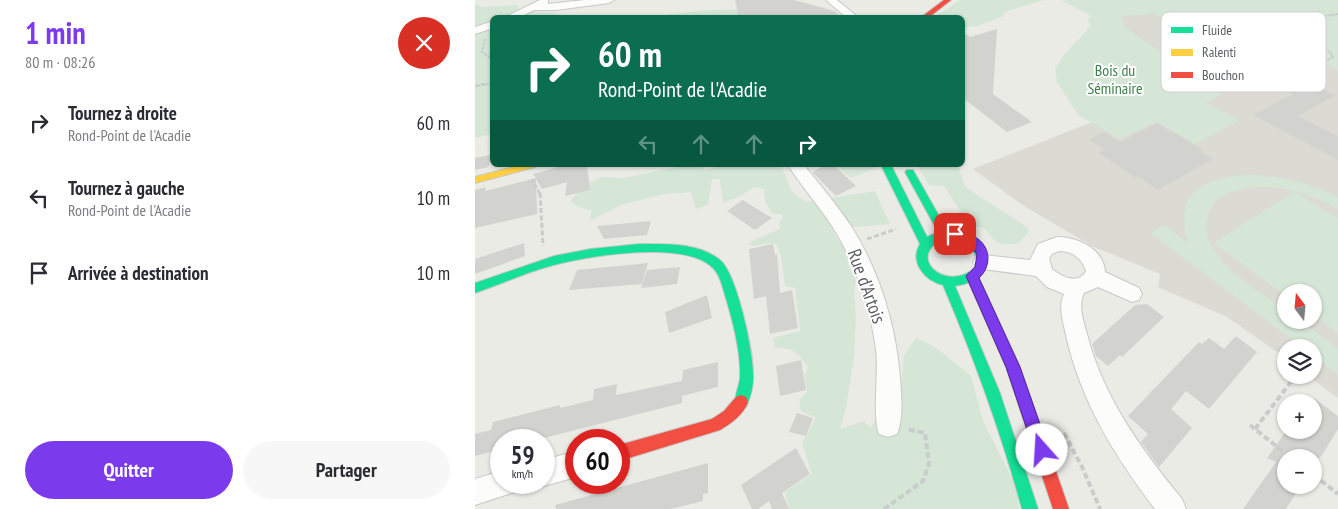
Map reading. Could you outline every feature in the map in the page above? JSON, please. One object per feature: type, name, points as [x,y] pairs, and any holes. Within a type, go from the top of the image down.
[{"type":"main road","points":[[925,15],[948,0]]},
{"type":"main road","points":[[887,167],[925,243]]},
{"type":"main road","points":[[907,167],[944,234]]},
{"type":"main road","points":[[475,180],[531,170]]},
{"type":"main road","points":[[979,264],[957,282],[947,282],[929,274],[920,258],[921,250],[925,243],[934,237],[944,234],[955,234],[972,240],[1061,509]]},
{"type":"main road","points":[[475,288],[565,258],[636,249],[678,248],[701,254],[716,263],[730,291],[746,362],[747,384],[741,403],[728,418],[715,425],[630,450]]},
{"type":"main road","points":[[947,282],[997,406],[1018,464],[1029,509]]},
{"type":"street","points":[[516,15],[551,0],[569,5]]},
{"type":"street","points":[[533,7],[609,0]]},
{"type":"street","points":[[831,0],[850,15]]},
{"type":"street","points":[[478,30],[490,25]]},
{"type":"street","name":"Rue d'Artois","points":[[797,167],[844,230],[865,272],[881,321],[887,351],[889,370],[888,425]]},
{"type":"street","points":[[1044,270],[1040,255],[1047,248],[1057,244],[1078,248],[1091,258],[1096,270],[1094,276],[1090,282],[1074,294]]},
{"type":"street","points":[[979,264],[1044,270],[1074,294],[1079,344],[1102,404],[1135,460],[1172,509]]},
{"type":"street","points":[[1094,276],[1132,294]]},
{"type":"street","points":[[475,492],[490,488]]},
{"type":"path","points":[[478,30],[489,32],[483,43],[482,52],[490,58]]},
{"type":"path","points":[[1326,50],[1330,52],[1333,57],[1326,61]]},
{"type":"path","points":[[475,86],[490,84]]},
{"type":"path","points":[[531,170],[540,194],[543,248]]},
{"type":"path","points":[[872,236],[898,229]]},
{"type":"path","points":[[1255,429],[1289,384]]},
{"type":"path","points":[[884,509],[923,481],[929,464],[925,433],[888,425]]},
{"type":"path","points":[[1250,425],[1280,449]]},
{"type":"path","points":[[1322,481],[1338,494]]},
{"type":"shaded area","points":[[1074,0],[1252,0],[1276,12],[1161,12],[1161,62]]},
{"type":"shaded area","points":[[1326,37],[1338,43],[1338,398],[1319,384],[1322,384],[1322,339],[1277,339],[1277,352],[1227,317],[1158,287],[1160,274],[1092,246],[1024,206],[973,169],[1168,92],[1326,92]]},
{"type":"green space","points":[[960,0],[1044,0],[1004,12],[1004,16],[978,26],[965,27],[965,15],[938,15]]},
{"type":"green space","name":"Bois du Séminaire","points":[[1061,0],[1338,0],[1338,70],[1326,64],[1326,12],[1161,12],[1161,16],[1154,13],[1122,16],[1124,27],[1161,52],[1161,92],[1219,92],[1222,94],[1206,103],[1240,120],[1195,144],[1157,122],[1119,139],[1078,115],[1057,82],[1055,69],[1064,55],[1090,27],[1088,19],[1091,16]]},
{"type":"green space","points":[[478,4],[480,7],[516,5],[521,11],[555,13],[558,15],[490,15],[490,27],[475,29],[475,5]]},
{"type":"green space","points":[[751,9],[745,15],[665,15],[706,10]]},
{"type":"green space","points":[[490,29],[490,134],[475,138],[475,35]]},
{"type":"green space","points":[[678,167],[703,167],[704,170],[716,167],[782,167],[792,192],[806,202],[875,191],[890,224],[833,229],[837,239],[850,252],[848,263],[856,281],[854,291],[856,317],[854,356],[846,408],[840,429],[864,421],[870,428],[878,417],[900,397],[904,355],[916,338],[935,347],[971,376],[983,421],[1018,490],[1019,509],[789,509],[785,492],[812,474],[802,443],[816,418],[801,411],[800,408],[800,400],[807,392],[805,375],[808,367],[795,352],[775,348],[773,338],[800,331],[795,288],[785,286],[782,261],[777,245],[772,243],[753,246],[749,244],[780,229],[779,224],[783,217],[781,214],[772,214],[765,201],[764,189],[755,187],[723,203],[720,179],[712,179],[708,205],[696,209],[691,192],[664,194],[621,205],[589,221],[592,211],[579,207],[570,201],[585,186],[600,177],[623,178]]},
{"type":"green space","points":[[838,167],[878,167],[851,178]]},
{"type":"green space","points":[[918,167],[959,167],[965,186],[968,189],[1027,227],[1029,232],[1017,244],[1001,244],[995,241],[985,229],[968,223],[944,186],[929,185]]},
{"type":"green space","points":[[1246,175],[1270,176],[1316,188],[1338,197],[1338,209],[1313,197],[1287,189],[1273,187],[1245,188],[1217,200],[1210,210],[1206,225],[1212,246],[1218,256],[1233,272],[1277,305],[1277,328],[1151,233],[1164,225],[1188,243],[1185,212],[1188,201],[1204,185],[1230,177]]},
{"type":"green space","points":[[1294,192],[1338,218],[1338,333],[1323,322],[1323,284],[1277,284],[1277,289],[1214,243]]},
{"type":"green space","points":[[1278,329],[1312,329],[1338,348],[1338,375],[1322,362],[1322,339],[1291,339]]},
{"type":"building","points":[[735,0],[794,0],[835,11],[839,15],[738,15]]},
{"type":"building","points":[[997,29],[993,94],[1032,122],[1007,132],[965,100],[965,33],[970,37]]},
{"type":"building","points":[[1326,91],[1336,95],[1298,116],[1338,136],[1338,160],[1253,115],[1293,94],[1289,92]]},
{"type":"building","points":[[1157,123],[1203,150],[1201,152],[1213,159],[1158,190],[1138,176],[1136,178],[1098,152],[1104,150],[1089,139],[1105,132],[1120,142]]},
{"type":"building","points":[[490,155],[489,167],[475,170],[475,158]]},
{"type":"building","points":[[558,167],[587,167],[590,190],[565,196],[567,182],[542,189],[536,179],[537,214],[475,228],[475,190],[486,187],[485,191],[536,178],[533,174]]},
{"type":"building","points":[[822,167],[836,167],[856,186],[836,196],[812,172]]},
{"type":"building","points":[[743,200],[772,218],[755,230],[727,211]]},
{"type":"building","points":[[651,221],[647,235],[604,239],[597,226]]},
{"type":"building","points":[[524,243],[525,256],[475,274],[475,259]]},
{"type":"building","points":[[773,244],[775,255],[777,254],[780,293],[792,290],[798,328],[770,334],[766,296],[754,299],[749,249]]},
{"type":"building","points":[[648,263],[642,284],[569,290],[577,270]]},
{"type":"building","points":[[680,267],[677,284],[641,288],[647,270]]},
{"type":"building","points":[[707,295],[712,318],[669,333],[665,312]]},
{"type":"building","points":[[1147,304],[1164,317],[1122,357],[1120,355],[1108,366],[1096,356],[1092,344],[1135,305]]},
{"type":"building","points":[[1236,336],[1257,352],[1209,409],[1186,391],[1171,409],[1192,428],[1159,467],[1141,442],[1148,434],[1128,416],[1199,342],[1202,344],[1209,338],[1224,349]]},
{"type":"building","points":[[801,360],[806,390],[780,396],[776,366]]},
{"type":"building","points":[[718,362],[718,387],[682,396],[682,403],[579,429],[565,429],[565,433],[555,435],[555,429],[491,429],[493,422],[560,405],[560,408],[593,400],[594,389],[617,384],[616,395],[682,381],[683,370]]},
{"type":"building","points":[[1322,404],[1338,416],[1338,429],[1322,455],[1322,449],[1277,449],[1277,494],[1295,494],[1286,509],[1243,509],[1276,462],[1267,458],[1281,439],[1322,439]]},
{"type":"building","points":[[797,413],[813,418],[806,436],[789,432]]},
{"type":"building","points":[[490,430],[490,452],[475,456],[475,434]]},
{"type":"building","points":[[796,448],[810,474],[782,493],[789,509],[772,509],[769,501],[758,509],[752,509],[741,485]]},
{"type":"building","points":[[708,463],[708,493],[703,494],[703,501],[671,509],[556,509],[555,505],[595,494],[630,494],[630,484]]},
{"type":"traffic: fast","points":[[887,167],[925,243]]},
{"type":"traffic: fast","points":[[910,172],[944,234]]},
{"type":"traffic: fast","points":[[944,234],[956,235],[967,239],[981,252],[983,260],[981,267],[975,274],[964,280],[951,282],[930,274],[924,266],[921,257],[923,248],[931,240],[944,234]]},
{"type":"traffic: fast","points":[[475,288],[544,263],[590,253],[639,248],[663,248],[685,250],[704,255],[721,269],[728,283],[732,298],[747,373],[745,393],[741,402]]},
{"type":"traffic: fast","points":[[947,281],[993,393],[1030,509]]},
{"type":"traffic: slow","points":[[475,180],[524,167]]},
{"type":"traffic: jam","points":[[927,15],[948,0]]},
{"type":"traffic: jam","points":[[972,276],[1013,367],[1061,509]]},
{"type":"traffic: jam","points":[[630,450],[715,425],[729,416],[741,402]]},
{"type":"route","points":[[955,234],[972,240],[979,246],[982,253],[983,262],[980,269],[972,276],[1013,367],[1042,450]]}]
